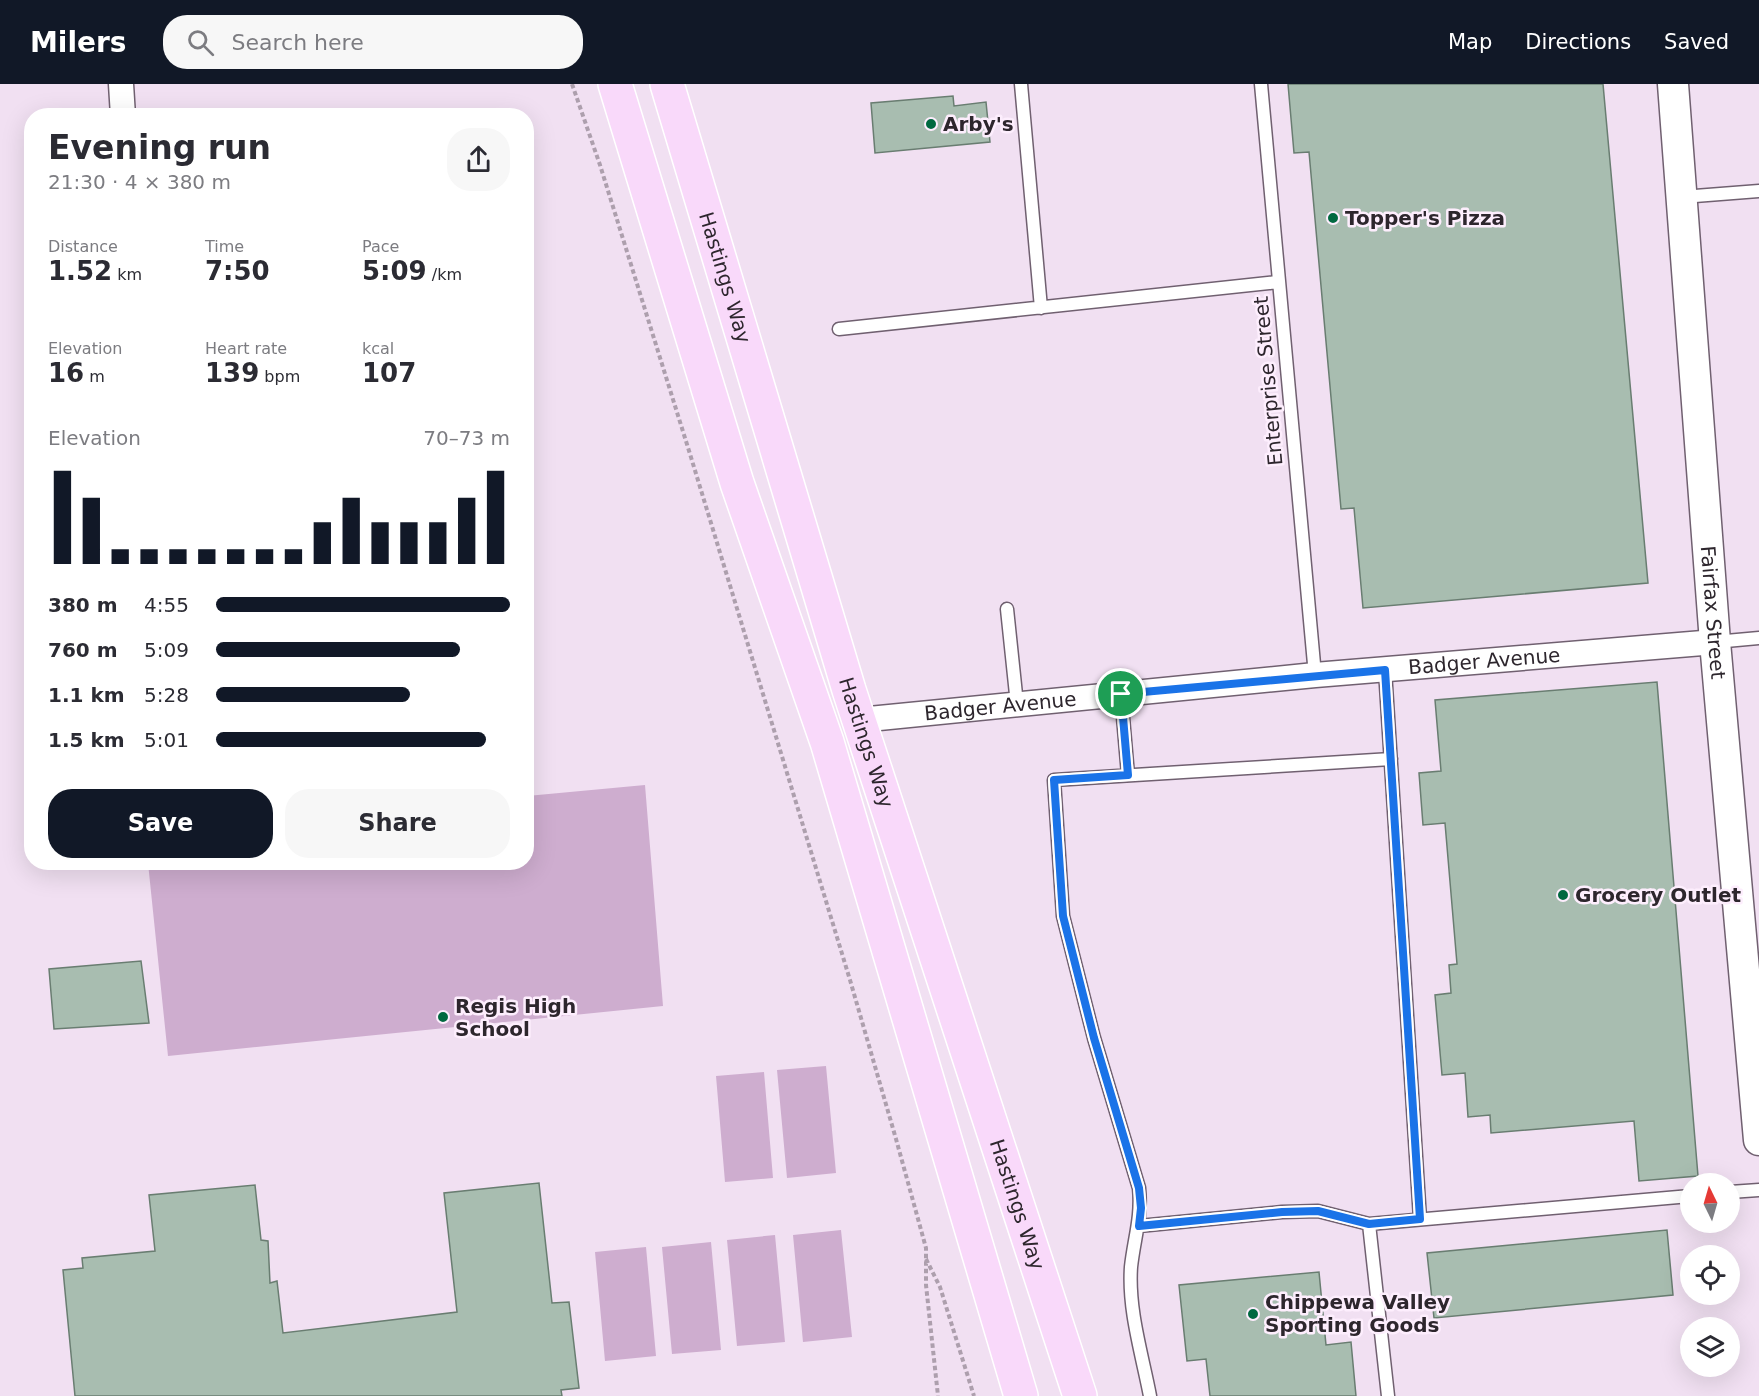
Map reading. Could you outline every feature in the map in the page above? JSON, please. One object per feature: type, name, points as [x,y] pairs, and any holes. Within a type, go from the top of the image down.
[{"type":"main road","name":"Hastings Way","points":[[615,84],[737,483],[827,742],[1021,1396]]},
{"type":"main road","name":"Hastings Way","points":[[667,84],[763,409],[859,720],[1080,1396]]},
{"type":"main road","points":[[737,483],[761,524],[791,588],[812,658],[825,690],[839,712],[845,717],[859,720]]},
{"type":"street","points":[[121,84],[122,108]]},
{"type":"street","name":"Fairfax Street","points":[[1673,84],[1715,642],[1757,1093],[1759,1140]]},
{"type":"street","name":"Badger Avenue","points":[[859,720],[1315,675],[1715,642]]},
{"type":"lane","points":[[1021,84],[1041,308]]},
{"type":"lane","name":"Enterprise Street","points":[[1261,84],[1315,675]]},
{"type":"lane","points":[[1682,197],[1759,191]]},
{"type":"lane","points":[[839,329],[1278,282]]},
{"type":"lane","points":[[1007,609],[1017,704]]},
{"type":"lane","points":[[1715,642],[1759,638]]},
{"type":"lane","points":[[1385,670],[1420,1219]]},
{"type":"lane","points":[[1121,694],[1128,775]]},
{"type":"lane","points":[[1150,1396],[1132,1303],[1131,1267],[1141,1208],[1139,1188],[1094,1038],[1063,916],[1054,780],[1391,759]]},
{"type":"lane","points":[[1740,1191],[1759,1190]]},
{"type":"lane","points":[[1139,1226],[1282,1212],[1318,1211],[1369,1224],[1680,1197]]},
{"type":"lane","points":[[1369,1224],[1388,1396]]},
{"type":"path","points":[[572,84],[603,175],[823,890],[902,1161],[926,1248],[927,1301],[938,1396]]},
{"type":"path","points":[[925,1258],[940,1287],[974,1396]]},
{"type":"shaded area","points":[[645,785],[663,1006],[168,1056],[149,870],[534,870],[534,795]]},
{"type":"shaded area","points":[[826,1066],[836,1173],[787,1178],[777,1070]]},
{"type":"shaded area","points":[[764,1072],[773,1178],[725,1182],[716,1076]]},
{"type":"shaded area","points":[[841,1230],[852,1337],[803,1342],[793,1235]]},
{"type":"shaded area","points":[[775,1235],[785,1342],[737,1346],[727,1240]]},
{"type":"shaded area","points":[[711,1242],[721,1350],[672,1354],[662,1247]]},
{"type":"shaded area","points":[[646,1247],[656,1356],[605,1361],[595,1252]]},
{"type":"building","points":[[1288,84],[1603,84],[1648,583],[1363,608],[1354,508],[1341,509],[1309,152],[1294,153]]},
{"type":"building","name":"Arby's","points":[[953,96],[954,106],[986,102],[990,142],[875,153],[871,103]]},
{"type":"building","name":"Grocery Outlet","points":[[1657,682],[1698,1173],[1680,1173],[1680,1178],[1639,1181],[1634,1121],[1491,1133],[1490,1115],[1468,1117],[1465,1073],[1442,1075],[1435,995],[1451,993],[1449,965],[1457,964],[1445,823],[1423,825],[1419,773],[1441,771],[1435,700]]},
{"type":"building","points":[[141,961],[149,1023],[54,1029],[49,969]]},
{"type":"building","points":[[539,1183],[552,1303],[569,1302],[579,1388],[561,1390],[562,1396],[75,1396],[63,1270],[83,1268],[82,1258],[155,1251],[149,1195],[255,1185],[261,1240],[268,1241],[270,1283],[277,1281],[283,1333],[457,1312],[444,1193]]},
{"type":"building","points":[[1667,1230],[1673,1295],[1434,1318],[1427,1253]]},
{"type":"building","name":"Chippewa Valley Sporting Goods","points":[[1319,1272],[1326,1345],[1351,1342],[1356,1396],[1210,1396],[1206,1359],[1187,1361],[1179,1285]]},
{"type":"place","name":"Arby's","points":[[931,124]]},
{"type":"place","name":"Topper's Pizza","points":[[1333,218]]},
{"type":"place","name":"Grocery Outlet","points":[[1563,895]]},
{"type":"place","name":"Regis High School","points":[[443,1017]]},
{"type":"place","name":"Chippewa Valley Sporting Goods","points":[[1253,1314]]},
{"type":"route","points":[[1385,670],[1420,1219],[1369,1224],[1318,1211],[1282,1212],[1139,1226],[1141,1208],[1139,1188],[1094,1038],[1063,916],[1054,780],[1128,775],[1121,694],[1385,670]]}]
